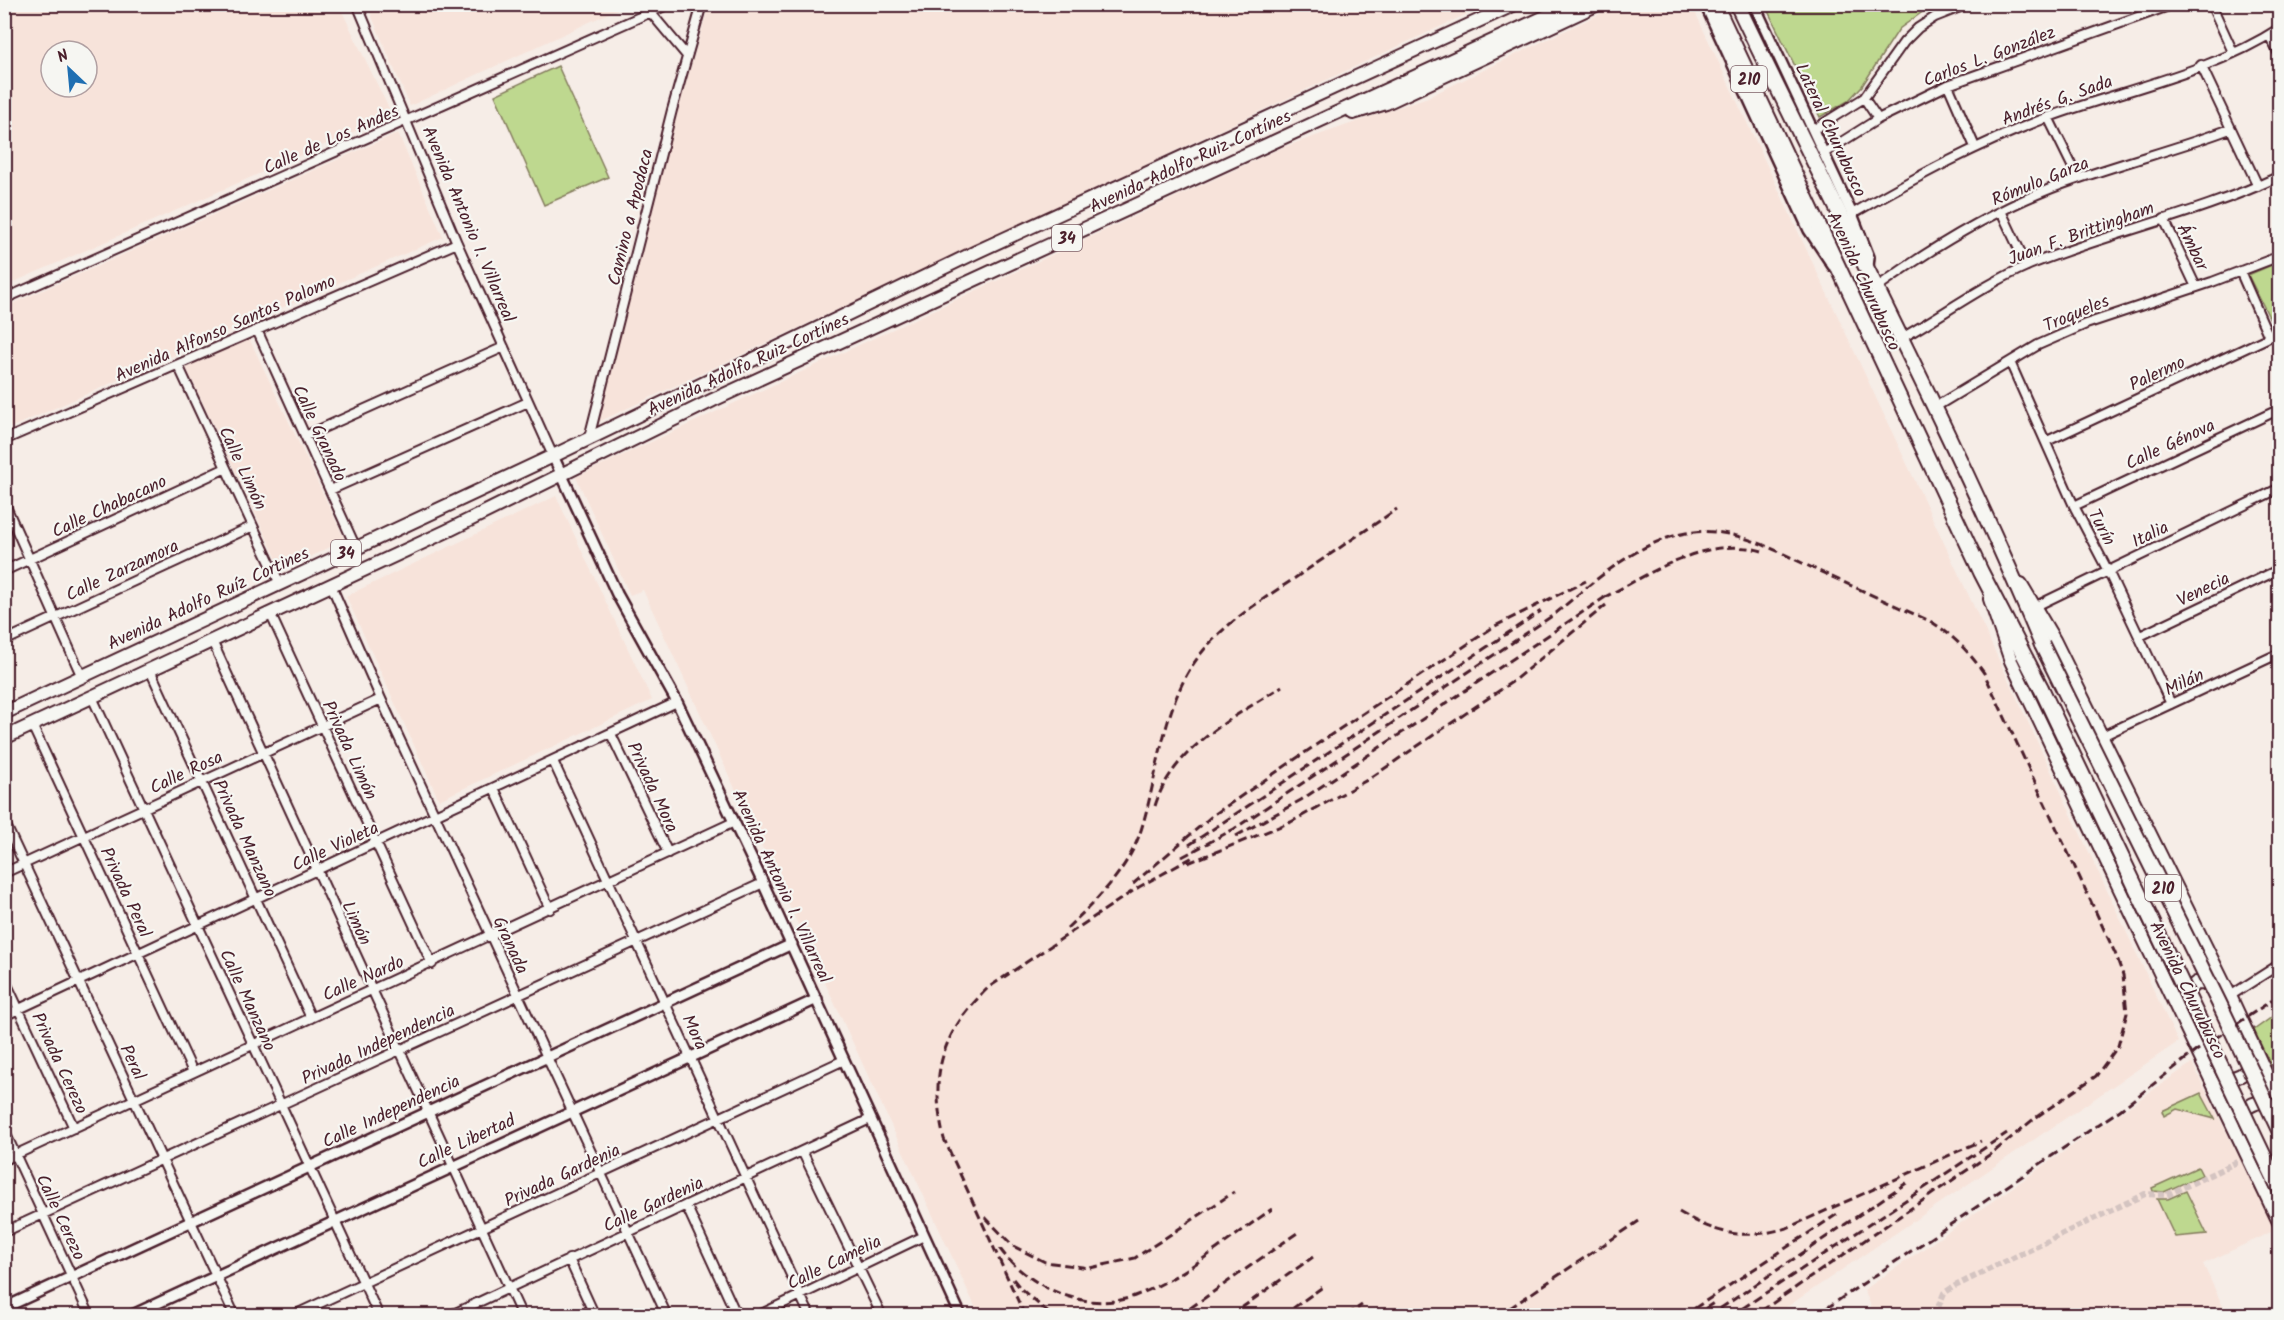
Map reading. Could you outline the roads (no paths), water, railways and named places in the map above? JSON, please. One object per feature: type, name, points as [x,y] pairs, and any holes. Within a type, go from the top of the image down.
[{"type":"highway","name":"Avenida Churubusco","points":[[1715,4],[1981,572],[2041,688],[2280,1190]]},
{"type":"highway","name":"Avenida Churubusco","points":[[1737,4],[1803,142],[1902,338],[2006,560],[2042,645],[2219,1003],[2280,1132]]},
{"type":"main road","name":"Avenida Adolfo Ruiz Cortínes","points":[[589,438],[976,252],[1515,4]]},
{"type":"main road","name":"Avenida Adolfo Ruiz Cortínes","points":[[562,475],[713,400],[1573,4]]},
{"type":"main road","points":[[1303,129],[1386,103],[1598,4]]},
{"type":"main road","name":"Avenida Adolfo Ruíz Cortines","points":[[4,712],[589,438]]},
{"type":"main road","name":"34","points":[[4,738],[562,475]]},
{"type":"main road","name":"Avenida Churubusco","points":[[2006,560],[2054,640],[2228,992],[2280,1105]]},
{"type":"main road","name":"Avenida Churubusco","points":[[1981,572],[2011,661],[2280,1224]]},
{"type":"main road","points":[[2177,1012],[2181,995],[2196,983],[2205,982],[2228,992]]},
{"type":"main road","points":[[2213,1084],[2241,1075],[2259,1058]]},
{"type":"main road","points":[[2235,1131],[2242,1111],[2252,1104],[2263,1101],[2280,1105]]},
{"type":"street","name":"Avenida Antonio I. Villarreal","points":[[357,4],[457,243],[528,402],[617,594],[676,702],[734,822],[961,1316]]},
{"type":"street","name":"Calle de Los Andes","points":[[4,299],[669,4]]},
{"type":"street","name":"Camino a Apodaca","points":[[589,438],[702,4]]},
{"type":"street","points":[[1705,4],[1809,230],[1842,278]]},
{"type":"street","name":"Lateral Churubusco","points":[[1754,4],[1852,214],[1869,257],[1868,273]]},
{"type":"street","points":[[1813,130],[1864,98],[1904,42],[1918,28],[1935,17],[1968,4]]},
{"type":"street","name":"Carlos L. González","points":[[1824,153],[1878,119],[1948,85],[2174,4]]},
{"type":"street","points":[[2211,4],[2233,52]]},
{"type":"street","points":[[651,13],[687,56]]},
{"type":"street","name":"Andrés G. Sada","points":[[1852,214],[1975,147],[2048,117],[2201,65],[2280,28]]},
{"type":"street","points":[[2270,34],[2280,56]]},
{"type":"street","points":[[2201,65],[2258,186]]},
{"type":"street","points":[[1948,85],[1975,147]]},
{"type":"street","points":[[1864,98],[1878,119]]},
{"type":"street","points":[[2048,117],[2078,178]]},
{"type":"street","name":"Rómulo Garza","points":[[1876,288],[1936,248],[2001,211],[2078,178],[2230,129]]},
{"type":"street","name":"Juan F. Brittingham","points":[[1902,338],[2027,266],[2096,240],[2258,186],[2280,176]]},
{"type":"street","points":[[2001,211],[2027,266]]},
{"type":"street","name":"Ámbar","points":[[2164,219],[2196,287]]},
{"type":"street","name":"Avenida Alfonso Santos Palomo","points":[[4,440],[457,243]]},
{"type":"street","name":"Troqueles","points":[[1935,407],[2010,362],[2086,324],[2240,272],[2280,256]]},
{"type":"street","points":[[2240,272],[2269,337]]},
{"type":"street","name":"Calle Granado","points":[[257,330],[356,549]]},
{"type":"street","name":"Palermo","points":[[2046,441],[2280,332]]},
{"type":"street","points":[[305,436],[504,347]]},
{"type":"street","name":"Turín","points":[[2010,362],[2074,507],[2108,571],[2171,704]]},
{"type":"street","name":"Calle Limón","points":[[178,365],[280,584]]},
{"type":"street","points":[[330,490],[528,402]]},
{"type":"street","name":"Calle Génova","points":[[2074,507],[2280,409]]},
{"type":"street","name":"Calle Chabacano","points":[[4,571],[226,468]]},
{"type":"street","name":"Italia","points":[[2034,607],[2280,489]]},
{"type":"street","points":[[4,502],[82,677]]},
{"type":"street","name":"Calle Zarzamora","points":[[4,641],[253,526]]},
{"type":"street","name":"Venecia","points":[[2140,636],[2280,569]]},
{"type":"street","name":"Granada","points":[[331,585],[381,699],[667,1316]]},
{"type":"street","name":"Privada Limón","points":[[270,614],[432,964]]},
{"type":"street","name":"Limón","points":[[212,641],[522,1316]]},
{"type":"street","name":"Milán","points":[[2100,736],[2280,653]]},
{"type":"street","name":"Privada Manzano","points":[[150,670],[311,1018]]},
{"type":"street","name":"Calle Manzano","points":[[92,697],[379,1316]]},
{"type":"street","name":"Calle Rosa","points":[[4,873],[201,780],[381,699]]},
{"type":"street","name":"Calle Violeta","points":[[4,1016],[676,702]]},
{"type":"street","name":"Privada Peral","points":[[32,725],[194,1072]]},
{"type":"street","name":"Privada Mora","points":[[611,734],[668,853]]},
{"type":"street","name":"Mora","points":[[553,761],[810,1316]]},
{"type":"street","points":[[494,788],[550,909]]},
{"type":"street","name":"Peral","points":[[4,821],[235,1316]]},
{"type":"street","name":"Calle Nardo","points":[[4,1160],[432,964],[734,822]]},
{"type":"street","name":"Privada Independencia","points":[[4,1232],[763,884]]},
{"type":"street","name":"Calle Independencia","points":[[4,1308],[792,945]]},
{"type":"street","points":[[2228,992],[2280,964]]},
{"type":"street","name":"Privada Cerezo","points":[[4,978],[75,1128]]},
{"type":"street","name":"Calle Libertad","points":[[130,1316],[572,1110],[817,999]]},
{"type":"street","name":"Privada Gardenia","points":[[292,1316],[844,1060]]},
{"type":"street","name":"Calle Gardenia","points":[[450,1315],[870,1119]]},
{"type":"street","name":"Calle Cerezo","points":[[4,1130],[90,1316]]},
{"type":"street","points":[[802,1151],[882,1316]]},
{"type":"street","points":[[686,1205],[736,1316]]},
{"type":"street","name":"Calle Camelia","points":[[757,1316],[924,1236]]},
{"type":"street","points":[[569,1259],[595,1316]]},
{"type":"tunnel","points":[[1935,1315],[1944,1293],[1955,1286],[2145,1194],[2167,1195],[2237,1162]]},
{"type":"railway","points":[[1067,928],[1090,906],[1121,870],[1137,842],[1170,714],[1185,678],[1206,647],[1248,610],[1397,509]]},
{"type":"railway","points":[[1182,857],[1234,829],[1555,614],[1632,554],[1668,538],[1686,533],[1704,532],[1722,533],[1756,542],[1930,621],[1946,632],[1984,673],[2115,953],[2123,975],[2127,1013],[2118,1046],[2096,1076],[2035,1118],[1995,1151],[1754,1316]]},
{"type":"railway","points":[[1603,598],[1660,568],[1700,552],[1741,547],[1762,551]]},
{"type":"railway","points":[[1133,884],[1212,816],[1335,732],[1495,626],[1586,581]]},
{"type":"railway","points":[[1236,836],[1301,800],[1610,594]]},
{"type":"railway","points":[[1188,863],[1291,822],[1369,779],[1512,682],[1606,605]]},
{"type":"railway","points":[[1189,845],[1541,611]]},
{"type":"railway","points":[[1155,806],[1164,785],[1190,751],[1225,722],[1282,686]]},
{"type":"railway","points":[[1025,1316],[944,1139],[938,1094],[943,1056],[960,1021],[989,987],[1139,887],[1193,857]]},
{"type":"railway","points":[[1815,1316],[2120,1110],[2196,1051],[2280,995]]},
{"type":"railway","points":[[1731,1316],[2007,1133]]},
{"type":"railway","points":[[1679,1212],[1706,1226],[1731,1233],[1771,1232],[1787,1228],[1981,1141]]},
{"type":"railway","points":[[1709,1316],[1908,1182]]},
{"type":"railway","points":[[985,1217],[1013,1246],[1045,1262],[1090,1268],[1135,1258],[1234,1192]]},
{"type":"railway","points":[[1000,1249],[1027,1275],[1061,1294],[1080,1300],[1099,1302],[1119,1300],[1137,1295],[1173,1278],[1272,1209]]},
{"type":"railway","points":[[1683,1316],[1839,1213]]},
{"type":"railway","points":[[1498,1316],[1639,1221]]},
{"type":"railway","points":[[1179,1316],[1297,1233]]},
{"type":"railway","points":[[1230,1316],[1313,1257]]},
{"type":"railway","points":[[1013,1279],[1052,1316]]},
{"type":"railway","points":[[1282,1316],[1324,1286]]},
{"type":"railway","points":[[1694,1316],[1715,1302]]},
{"type":"railway","points":[[1346,1316],[1362,1305]]}]
